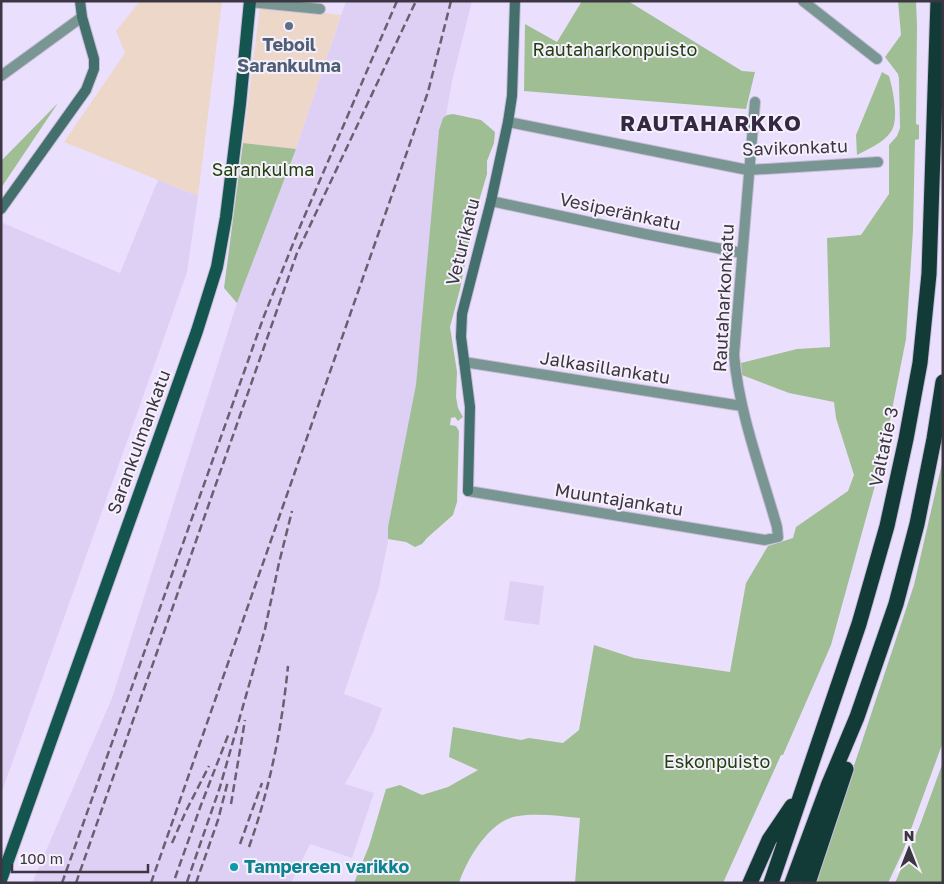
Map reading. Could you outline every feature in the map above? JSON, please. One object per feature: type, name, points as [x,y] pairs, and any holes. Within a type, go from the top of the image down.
[{"type":"highway","points":[[928,1],[936,72]]},
{"type":"highway","name":"Valtatie 3","points":[[771,883],[830,712],[884,535],[915,392],[920,363],[928,274],[938,1]]},
{"type":"highway","points":[[792,883],[828,786],[857,717],[896,604],[917,524],[943,382]]},
{"type":"highway","points":[[808,883],[854,744],[857,717]]},
{"type":"highway","points":[[750,883],[769,840],[802,790]]},
{"type":"main road","name":"Sarankulmankatu","points":[[1,880],[197,331],[217,267],[226,217],[240,104],[249,2]]},
{"type":"street","points":[[1,209],[71,111],[90,81],[94,58],[82,17],[80,1]]},
{"type":"street","name":"Veturikatu","points":[[468,491],[470,407],[461,337],[462,314],[491,201],[508,122],[512,96],[515,1]]},
{"type":"street","points":[[803,1],[877,59]]},
{"type":"street","points":[[249,2],[320,9]]},
{"type":"street","points":[[1,76],[82,17]]},
{"type":"street","name":"Rautaharkonkatu","points":[[755,102],[734,355],[736,384],[777,527],[778,537],[765,540]]},
{"type":"street","name":"Savikonkatu","points":[[508,122],[748,170],[878,162]]},
{"type":"street","name":"Vesiperänkatu","points":[[491,201],[742,253]]},
{"type":"street","name":"Jalkasillankatu","points":[[464,362],[742,406]]},
{"type":"street","name":"Muuntajankatu","points":[[468,491],[765,540]]},
{"type":"shaded area","points":[[140,1],[222,1],[198,196],[64,142],[125,53],[116,31]]},
{"type":"shaded area","points":[[346,1],[472,1],[452,81],[440,150],[419,381],[379,587],[344,694],[382,708],[373,733],[345,784],[374,793],[352,858],[310,844],[291,883],[32,883],[112,698],[237,303],[296,149]]},
{"type":"shaded area","points":[[260,6],[341,15],[296,149],[243,143]]},
{"type":"shaded area","points":[[158,180],[198,196],[187,272],[1,794],[1,226],[3,223],[120,273]]},
{"type":"shaded area","points":[[510,581],[544,586],[539,625],[504,620]]},
{"type":"green space","name":"Rautaharkonpuisto","points":[[582,1],[628,1],[742,71],[755,72],[746,109],[524,91],[525,24],[557,42]]},
{"type":"green space","name":"Eskonpuisto","points":[[898,1],[916,1],[916,124],[919,125],[919,139],[915,140],[913,230],[906,339],[882,460],[831,645],[783,755],[781,755],[723,883],[575,883],[580,818],[533,815],[508,819],[489,833],[474,852],[459,883],[354,883],[369,846],[386,789],[400,785],[422,795],[448,787],[478,770],[449,757],[453,727],[521,740],[529,738],[563,743],[579,730],[594,645],[634,658],[730,672],[746,583],[768,546],[793,538],[796,527],[848,491],[854,475],[836,418],[834,402],[789,393],[742,375],[741,363],[797,349],[830,347],[827,238],[861,235],[889,194],[889,145],[897,136],[900,128],[899,79],[898,74],[885,57],[901,35]]},
{"type":"green space","points":[[882,72],[889,76],[892,89],[895,105],[893,128],[875,146],[857,155],[856,135]]},
{"type":"green space","points":[[58,103],[1,188],[1,161]]},
{"type":"green space","points":[[453,114],[481,120],[495,132],[494,143],[487,161],[487,174],[473,221],[460,289],[450,327],[457,372],[456,397],[458,408],[463,417],[458,421],[455,417],[451,418],[450,425],[456,426],[459,431],[457,502],[453,515],[422,544],[415,547],[406,542],[388,539],[388,527],[416,385],[439,130],[443,118]]},
{"type":"green space","name":"Sarankulma","points":[[243,143],[296,149],[237,303],[224,288]]},
{"type":"green space","points":[[943,459],[943,742],[903,851],[888,883],[815,883],[914,585]]},
{"type":"green space","points":[[943,762],[943,883],[895,883],[920,825]]},
{"type":"railway","points":[[62,883],[264,316],[299,229],[397,1]]},
{"type":"railway","points":[[76,883],[297,253],[416,1]]},
{"type":"railway","points":[[151,883],[428,92],[451,1]]},
{"type":"railway","points":[[187,882],[220,787],[265,629],[292,511]]},
{"type":"railway","points":[[249,847],[274,757],[288,666]]},
{"type":"railway","points":[[231,804],[245,720]]},
{"type":"railway","points":[[175,878],[229,733]]},
{"type":"railway","points":[[172,843],[209,766]]},
{"type":"railway","points":[[196,883],[218,820],[228,781]]},
{"type":"railway","points":[[240,844],[262,783]]},
{"type":"place","name":"Teboil Sarankulma","points":[[289,26]]},
{"type":"place","name":"Tampereen varikko","points":[[234,867]]},
{"type":"district","name":"RAUTAHARKKO","points":[[711,123]]}]
